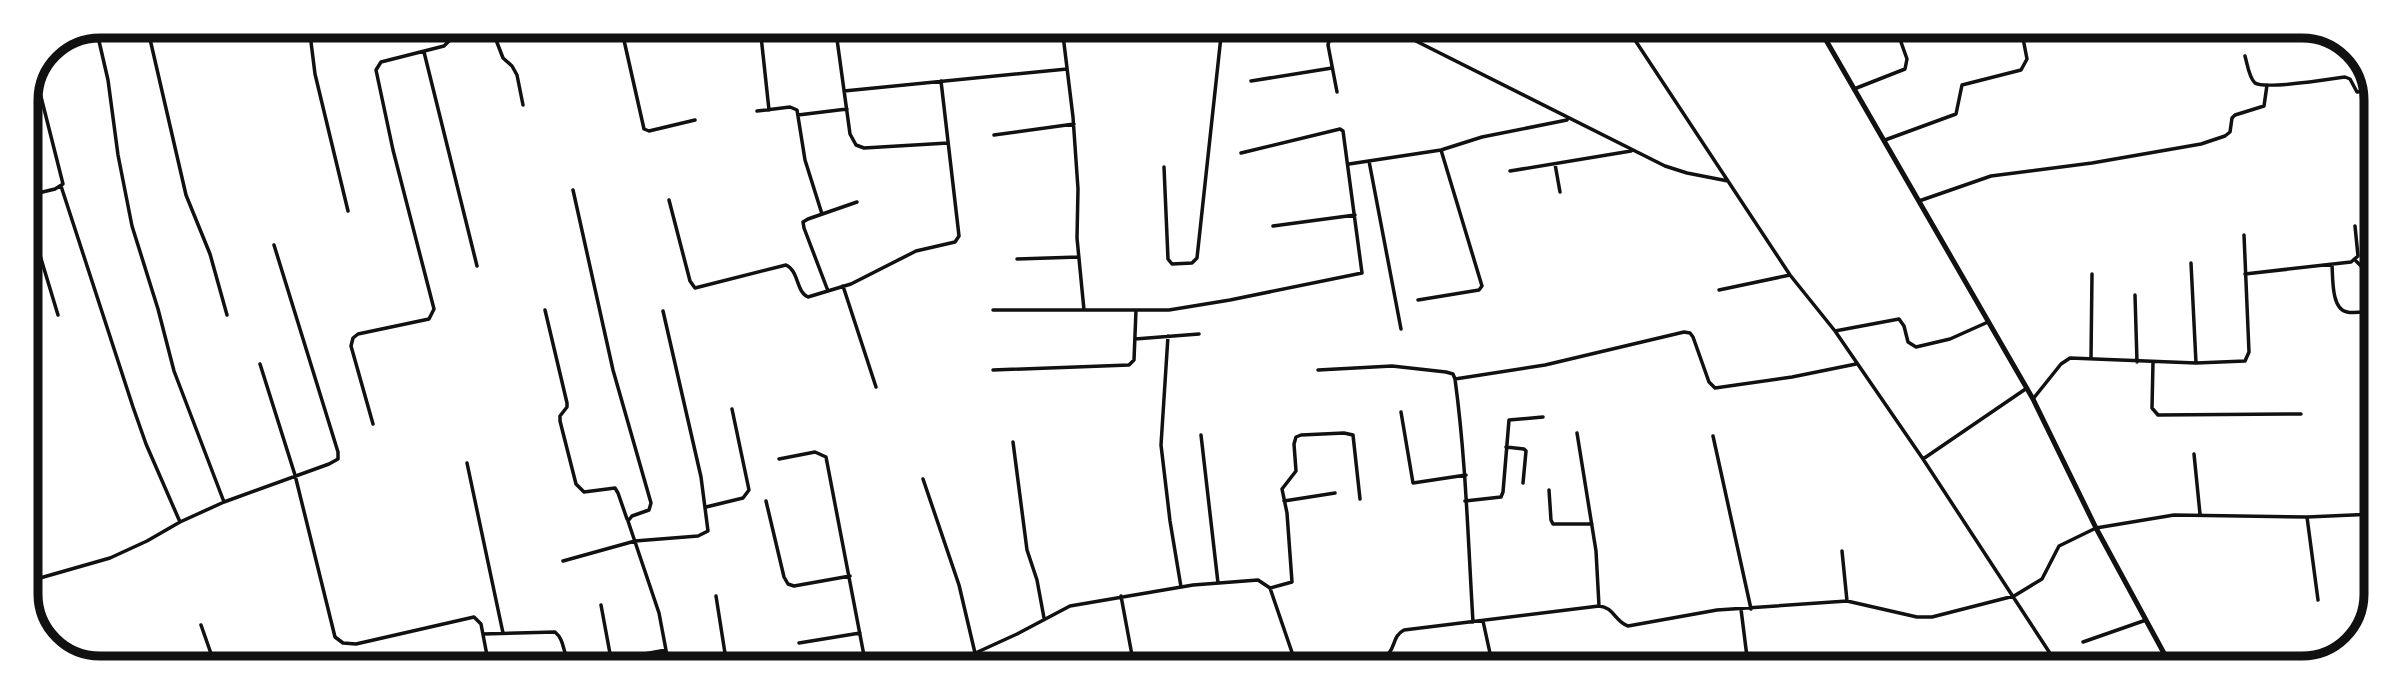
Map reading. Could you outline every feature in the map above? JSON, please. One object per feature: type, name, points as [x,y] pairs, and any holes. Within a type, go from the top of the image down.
[{"type":"main road","points":[[1825,38],[2027,388],[2096,528],[2166,656]]},
{"type":"street","points":[[98,38],[108,80],[118,155],[132,226],[174,371],[224,502]]},
{"type":"street","points":[[150,38],[186,195],[210,254],[227,315]]},
{"type":"street","points":[[310,38],[315,74],[348,211]]},
{"type":"street","points":[[373,424],[351,346],[353,338],[358,334],[429,319],[434,309],[393,150],[376,70],[382,62],[447,44],[450,38]]},
{"type":"street","points":[[495,38],[502,58],[512,66],[517,75],[523,105]]},
{"type":"street","points":[[623,38],[644,129],[649,131],[695,120]]},
{"type":"street","points":[[761,38],[769,110]]},
{"type":"street","points":[[837,38],[850,134],[856,145],[860,148],[948,143]]},
{"type":"street","points":[[1063,38],[1074,124],[1078,189],[1076,227],[1084,310]]},
{"type":"street","points":[[1164,167],[1168,259],[1172,264],[1192,263],[1197,258],[1221,38]]},
{"type":"street","points":[[1336,92],[1329,41],[1340,38]]},
{"type":"street","points":[[1410,38],[1633,150],[1687,173],[1728,181]]},
{"type":"street","points":[[1634,38],[1790,275],[1835,331],[1923,459],[2052,656]]},
{"type":"street","points":[[1854,89],[1905,69],[1907,59],[1900,38]]},
{"type":"street","points":[[1884,141],[1956,114],[1962,85],[2021,70],[2027,59],[2023,38]]},
{"type":"street","points":[[424,52],[477,266]]},
{"type":"street","points":[[2245,56],[2253,81],[2258,85],[2345,77],[2350,79],[2357,92],[2363,91]]},
{"type":"street","points":[[1251,81],[1332,68]]},
{"type":"street","points":[[844,91],[1067,69]]},
{"type":"street","points":[[669,200],[690,281],[693,287],[698,288],[786,265],[792,268],[804,296],[808,297],[843,286],[910,254],[958,240],[941,81]]},
{"type":"street","points":[[1917,201],[1991,176],[2149,154],[2220,138],[2230,132],[2232,116],[2264,106],[2267,85]]},
{"type":"street","points":[[40,91],[63,180],[61,186],[105,326],[146,444],[180,522]]},
{"type":"street","points":[[757,111],[794,107],[798,115],[805,160],[822,214]]},
{"type":"street","points":[[798,115],[847,109]]},
{"type":"street","points":[[1349,164],[1441,149],[1482,137],[1569,119]]},
{"type":"street","points":[[994,135],[1074,124]]},
{"type":"street","points":[[993,310],[1169,310],[1359,275],[1363,270],[1345,132],[1340,129],[1241,153]]},
{"type":"street","points":[[1418,300],[1479,290],[1482,286],[1441,149]]},
{"type":"street","points":[[1510,171],[1633,150]]},
{"type":"street","points":[[1369,161],[1401,329]]},
{"type":"street","points":[[1555,164],[1560,192]]},
{"type":"street","points":[[38,193],[61,186]]},
{"type":"street","points":[[573,190],[613,370],[650,503],[649,510],[632,516],[628,521]]},
{"type":"street","points":[[828,291],[803,225],[807,219],[857,202]]},
{"type":"street","points":[[1273,226],[1354,215]]},
{"type":"street","points":[[2355,260],[2358,253],[2356,226]]},
{"type":"street","points":[[2033,399],[2065,360],[2075,357],[2137,362],[2242,363],[2248,356],[2244,235]]},
{"type":"street","points":[[39,578],[110,558],[224,502],[338,459],[274,245]]},
{"type":"street","points":[[38,250],[58,315]]},
{"type":"street","points":[[1017,258],[1079,257]]},
{"type":"street","points":[[2245,274],[2355,260]]},
{"type":"street","points":[[2355,260],[2364,266]]},
{"type":"street","points":[[2191,263],[2196,363]]},
{"type":"street","points":[[2332,265],[2340,309],[2347,312],[2364,311]]},
{"type":"street","points":[[2091,358],[2092,274]]},
{"type":"street","points":[[1719,290],[1790,275]]},
{"type":"street","points":[[843,286],[876,387]]},
{"type":"street","points":[[2135,295],[2137,362]]},
{"type":"street","points":[[545,310],[567,402],[560,418],[576,484],[584,492],[615,488],[618,493],[659,613],[667,656]]},
{"type":"street","points":[[993,370],[1132,364],[1136,310]]},
{"type":"street","points":[[563,561],[635,541],[703,535],[709,531],[701,477],[663,311]]},
{"type":"street","points":[[1835,331],[1899,319],[1904,326],[1908,342],[1916,346],[1950,338],[1988,321]]},
{"type":"street","points":[[1455,379],[1545,365],[1684,331],[1693,337],[1709,382],[1715,388],[1856,364]]},
{"type":"street","points":[[1135,339],[1199,334]]},
{"type":"street","points":[[1168,336],[1161,445],[1181,587]]},
{"type":"street","points":[[2153,362],[2152,408],[2158,415],[2301,414]]},
{"type":"street","points":[[260,364],[295,475],[333,632],[339,641],[356,643],[474,617],[481,624],[487,656]]},
{"type":"street","points":[[1318,370],[1404,367],[1452,374],[1464,440],[1473,622]]},
{"type":"street","points":[[1923,459],[2027,388]]},
{"type":"street","points":[[706,507],[743,498],[750,490],[732,409]]},
{"type":"street","points":[[1401,412],[1413,483],[1466,475]]},
{"type":"street","points":[[1465,501],[1502,496],[1509,420],[1542,417]]},
{"type":"street","points":[[1270,588],[1292,582],[1283,485],[1296,468],[1296,437],[1345,433],[1354,437],[1360,499]]},
{"type":"street","points":[[1577,433],[1592,524],[1599,606]]},
{"type":"street","points":[[1201,435],[1218,583]]},
{"type":"street","points":[[1713,436],[1751,609]]},
{"type":"street","points":[[1013,442],[1027,550],[1037,580],[1044,619]]},
{"type":"street","points":[[1506,447],[1526,451],[1523,483]]},
{"type":"street","points":[[779,459],[815,452],[826,457],[864,656]]},
{"type":"street","points":[[2194,454],[2200,514]]},
{"type":"street","points":[[467,463],[503,633]]},
{"type":"street","points":[[923,479],[961,592],[975,653]]},
{"type":"street","points":[[1549,490],[1553,524],[1592,524]]},
{"type":"street","points":[[1284,501],[1335,492]]},
{"type":"street","points":[[766,501],[784,577],[788,583],[794,586],[850,576]]},
{"type":"street","points":[[1384,656],[1396,636],[1404,630],[1599,606],[1609,608],[1623,625],[1628,626],[1695,613],[1847,601],[1923,617],[2014,596],[2042,579],[2059,545],[2096,528],[2174,515],[2307,517],[2364,514]]},
{"type":"street","points":[[2307,517],[2318,600]]},
{"type":"street","points":[[1842,551],[1847,601]]},
{"type":"street","points":[[969,656],[1070,606],[1181,587],[1258,580],[1270,588],[1293,656]]},
{"type":"street","points":[[716,596],[725,656]]},
{"type":"street","points":[[1121,596],[1132,656]]},
{"type":"street","points":[[601,605],[610,656]]},
{"type":"street","points":[[1741,609],[1748,656]]},
{"type":"street","points":[[2082,642],[2146,620]]},
{"type":"street","points":[[1483,621],[1491,656]]},
{"type":"street","points":[[201,625],[212,656]]},
{"type":"street","points":[[483,634],[555,632],[562,641],[565,656]]},
{"type":"street","points":[[799,643],[860,633]]},
{"type":"street","points":[[629,656],[666,650]]}]
